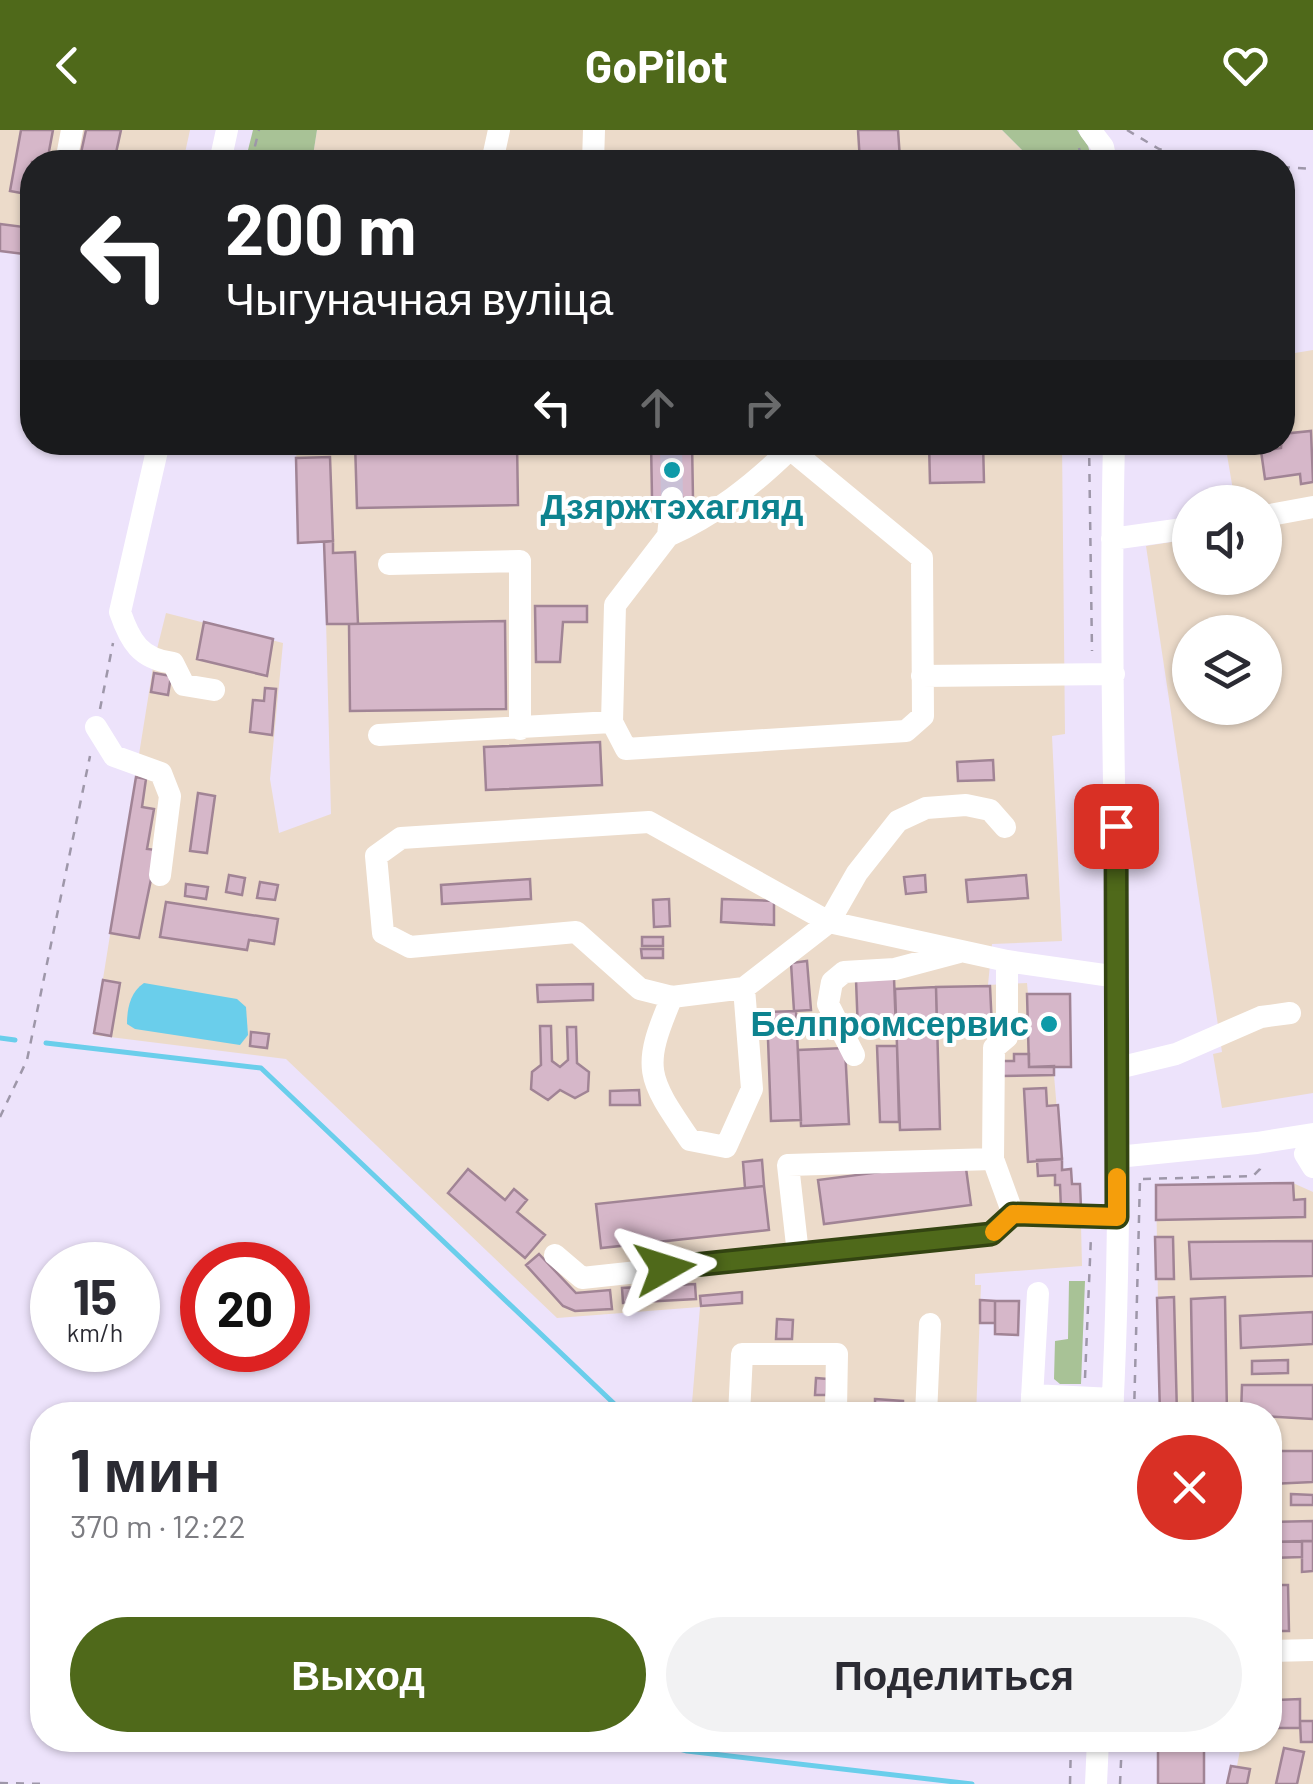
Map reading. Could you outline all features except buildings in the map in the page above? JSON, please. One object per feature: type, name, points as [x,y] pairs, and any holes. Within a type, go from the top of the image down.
[{"type":"street","points":[[156,455],[120,612],[129,637],[154,661],[173,663],[184,685],[214,690]]},
{"type":"street","points":[[782,455],[755,482],[702,521],[668,536],[616,605],[612,722],[626,749],[906,732],[923,716],[922,558],[802,455]]},
{"type":"street","points":[[1112,1402],[1108,1217],[1125,1172],[1103,674],[1114,455]]},
{"type":"street","points":[[668,536],[672,498]]},
{"type":"street","points":[[1282,513],[1313,508]]},
{"type":"street","points":[[1112,539],[1172,531]]},
{"type":"street","points":[[389,564],[520,560],[520,728]]},
{"type":"street","points":[[922,676],[1103,674]]},
{"type":"street","points":[[379,735],[612,722]]},
{"type":"street","points":[[96,727],[114,756],[161,772],[170,796],[160,875]]},
{"type":"street","points":[[1005,827],[990,810],[966,805],[926,808],[898,821],[857,874],[830,922],[744,988],[672,997],[640,988],[576,932],[410,947],[383,933],[376,856],[401,838],[650,822],[830,922],[1007,961],[1118,977]]},
{"type":"street","points":[[854,1055],[828,1004],[832,982],[844,972],[895,969],[963,951]]},
{"type":"street","points":[[1007,961],[1007,1037],[994,1048],[993,1160],[1013,1214]]},
{"type":"street","points":[[672,997],[652,1045],[656,1090],[690,1140],[726,1147],[752,1089],[744,988]]},
{"type":"street","points":[[1118,1068],[1176,1054],[1261,1017],[1290,1013]]},
{"type":"street","points":[[1125,1172],[1257,1143],[1313,1136]]},
{"type":"street","points":[[1313,1136],[1305,1154],[1313,1168]]},
{"type":"street","points":[[798,1254],[788,1165],[993,1160]]},
{"type":"street","points":[[555,1255],[582,1278],[991,1234],[1013,1214],[1108,1217]]},
{"type":"street","points":[[1031,1402],[1038,1293]]},
{"type":"street","points":[[927,1402],[930,1324]]},
{"type":"street","points":[[739,1402],[742,1354],[837,1354],[836,1402]]},
{"type":"street","points":[[1054,1402],[1084,1398],[1096,1402]]},
{"type":"street","points":[[1282,1651],[1313,1650]]},
{"type":"street","points":[[1096,1784],[1097,1752]]},
{"type":"path","points":[[1128,130],[1164,150]]},
{"type":"path","points":[[1090,455],[1103,674]]},
{"type":"path","points":[[0,1117],[28,1060],[120,612]]},
{"type":"path","points":[[1134,1402],[1125,1172],[1253,1176],[1260,1169],[1257,1143]]},
{"type":"path","points":[[1084,1398],[1091,1230],[1108,1217]]},
{"type":"path","points":[[1070,1784],[1071,1752]]},
{"type":"path","points":[[1120,1784],[1121,1752]]},
{"type":"path","points":[[0,1783],[48,1784]]},
{"type":"shaded area","points":[[0,130],[190,130],[186,150],[20,150],[20,254],[0,251]]},
{"type":"shaded area","points":[[317,130],[1002,130],[1022,150],[314,150]]},
{"type":"shaded area","points":[[1313,350],[1313,1093],[1222,1108],[1213,1054],[1222,1052],[1173,725],[1282,725],[1282,615],[1172,615],[1172,719],[1146,546],[1172,542],[1172,595],[1282,595],[1282,485],[1232,485],[1227,455],[1295,455],[1295,353]]},
{"type":"shaded area","points":[[296,455],[1062,455],[1065,734],[1052,736],[1062,941],[992,944],[988,985],[1027,983],[1028,994],[1070,994],[1071,1067],[1054,1066],[1054,1075],[1062,1169],[1071,1169],[1072,1184],[1080,1184],[1082,1266],[975,1274],[975,1285],[981,1285],[976,1402],[692,1402],[700,1307],[557,1318],[286,1059],[94,1035],[154,661],[166,613],[283,643],[270,779],[279,833],[331,814],[324,542],[298,543]]},
{"type":"shaded area","points":[[1293,1183],[1313,1192],[1313,1784],[1227,1784],[1240,1752],[1282,1752],[1282,1402],[1160,1402],[1156,1185]]},
{"type":"green space","points":[[253,130],[317,130],[314,150],[248,150]]},
{"type":"green space","points":[[1002,130],[1077,130],[1089,150],[1022,150]]},
{"type":"green space","points":[[1069,1281],[1085,1281],[1081,1384],[1060,1384],[1054,1379],[1055,1341],[1068,1339]]},
{"type":"water","points":[[144,983],[237,999],[246,1007],[248,1035],[240,1045],[135,1029],[127,1024],[129,1007],[135,991]]},
{"type":"waterway","points":[[0,1038],[15,1040]]},
{"type":"waterway","points":[[46,1043],[261,1068],[612,1402]]},
{"type":"waterway","points":[[696,1752],[972,1784]]},
{"type":"tunnel","points":[[671,455],[672,498]]},
{"type":"slow traffic","points":[[994,1232],[1013,1214],[1117,1217],[1117,1177]]},
{"type":"place","name":"Дзяржтэхагляд","points":[[672,470]]},
{"type":"place","name":"Белпромсервис","points":[[1049,1024]]},
{"type":"route","points":[[665,1268],[991,1234],[1013,1214],[1117,1217],[1116,826]]}]
